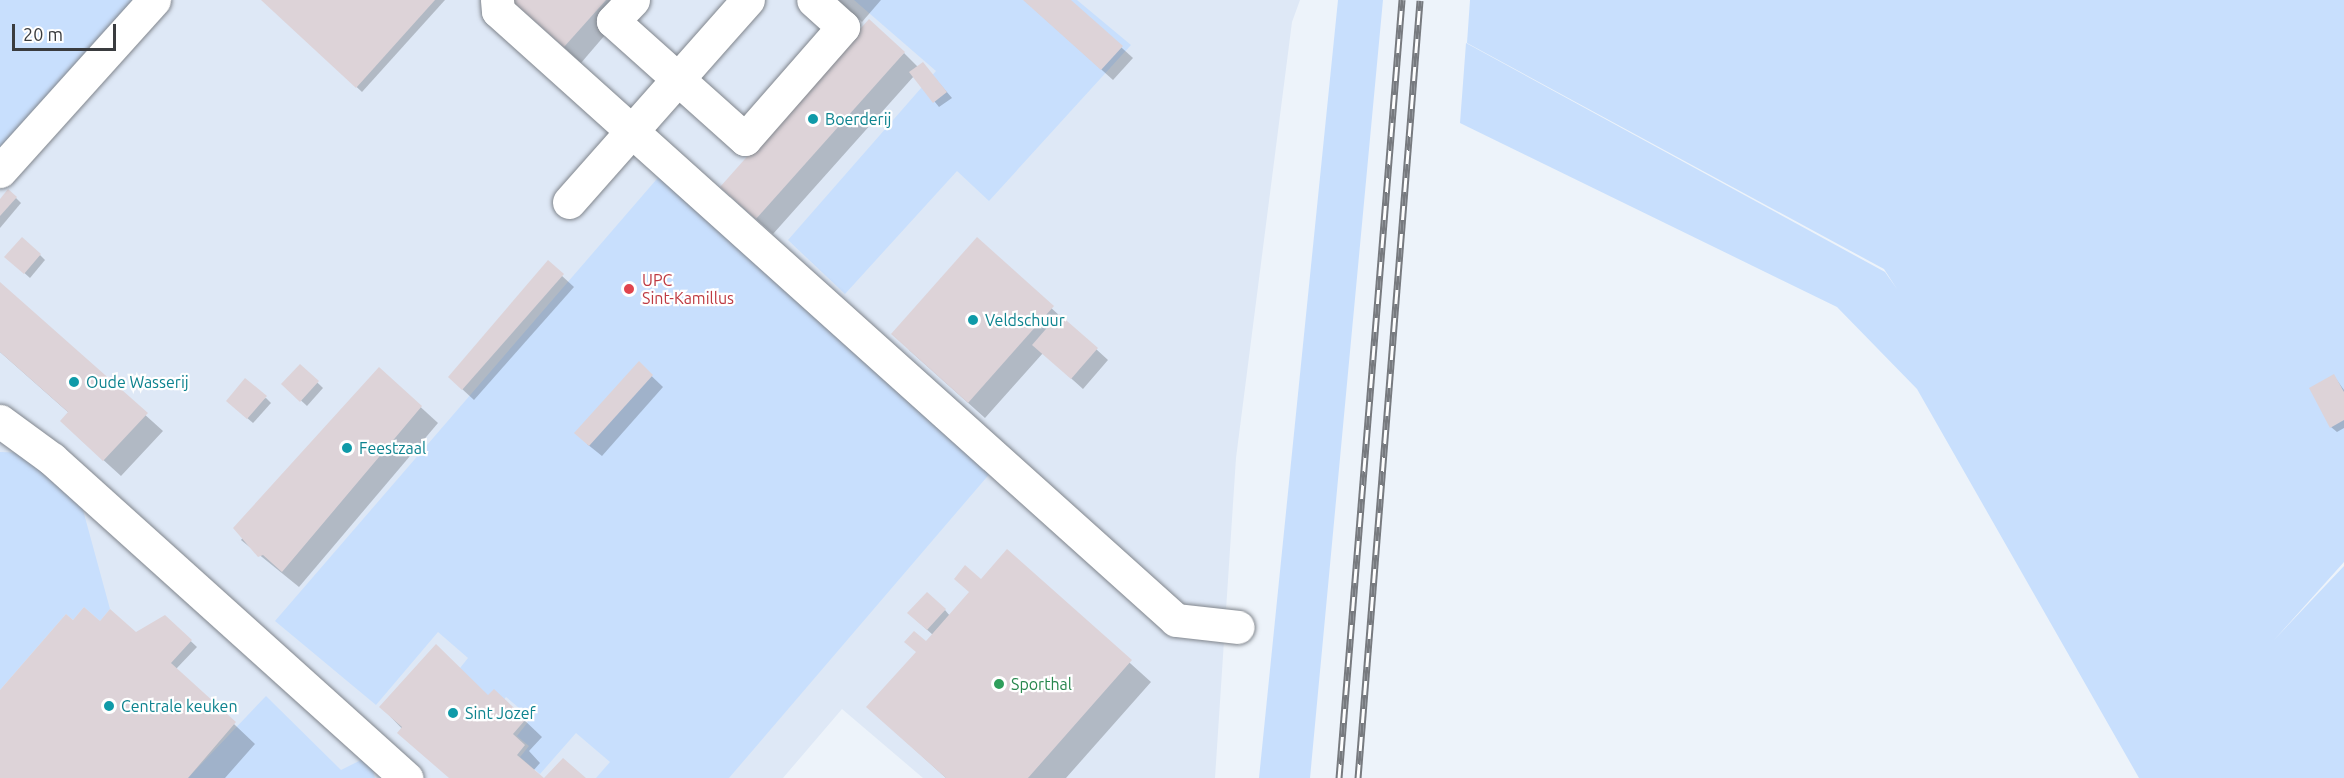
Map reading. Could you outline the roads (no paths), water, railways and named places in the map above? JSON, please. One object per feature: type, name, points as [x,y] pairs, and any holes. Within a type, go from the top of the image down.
[{"type":"lane","points":[[0,171],[154,0]]},
{"type":"lane","points":[[497,0],[498,11],[634,128],[1176,620],[1238,627]]},
{"type":"lane","points":[[633,0],[613,21],[745,139],[843,27],[813,0]]},
{"type":"lane","points":[[570,202],[748,0]]},
{"type":"lane","points":[[0,421],[52,459],[406,778]]},
{"type":"railway","points":[[1339,778],[1402,0]]},
{"type":"railway","points":[[1358,778],[1420,0]]},
{"type":"place","name":"Boerderij","points":[[813,119]]},
{"type":"place","name":"UPC Sint-Kamillus","points":[[629,289]]},
{"type":"place","name":"Veldschuur","points":[[973,320]]},
{"type":"place","name":"Oude Wasserij","points":[[74,382]]},
{"type":"place","name":"Feestzaal","points":[[347,448]]},
{"type":"place","name":"Sporthal","points":[[999,684]]},
{"type":"place","name":"Centrale keuken","points":[[109,706]]},
{"type":"place","name":"Sint Jozef","points":[[453,713]]}]
